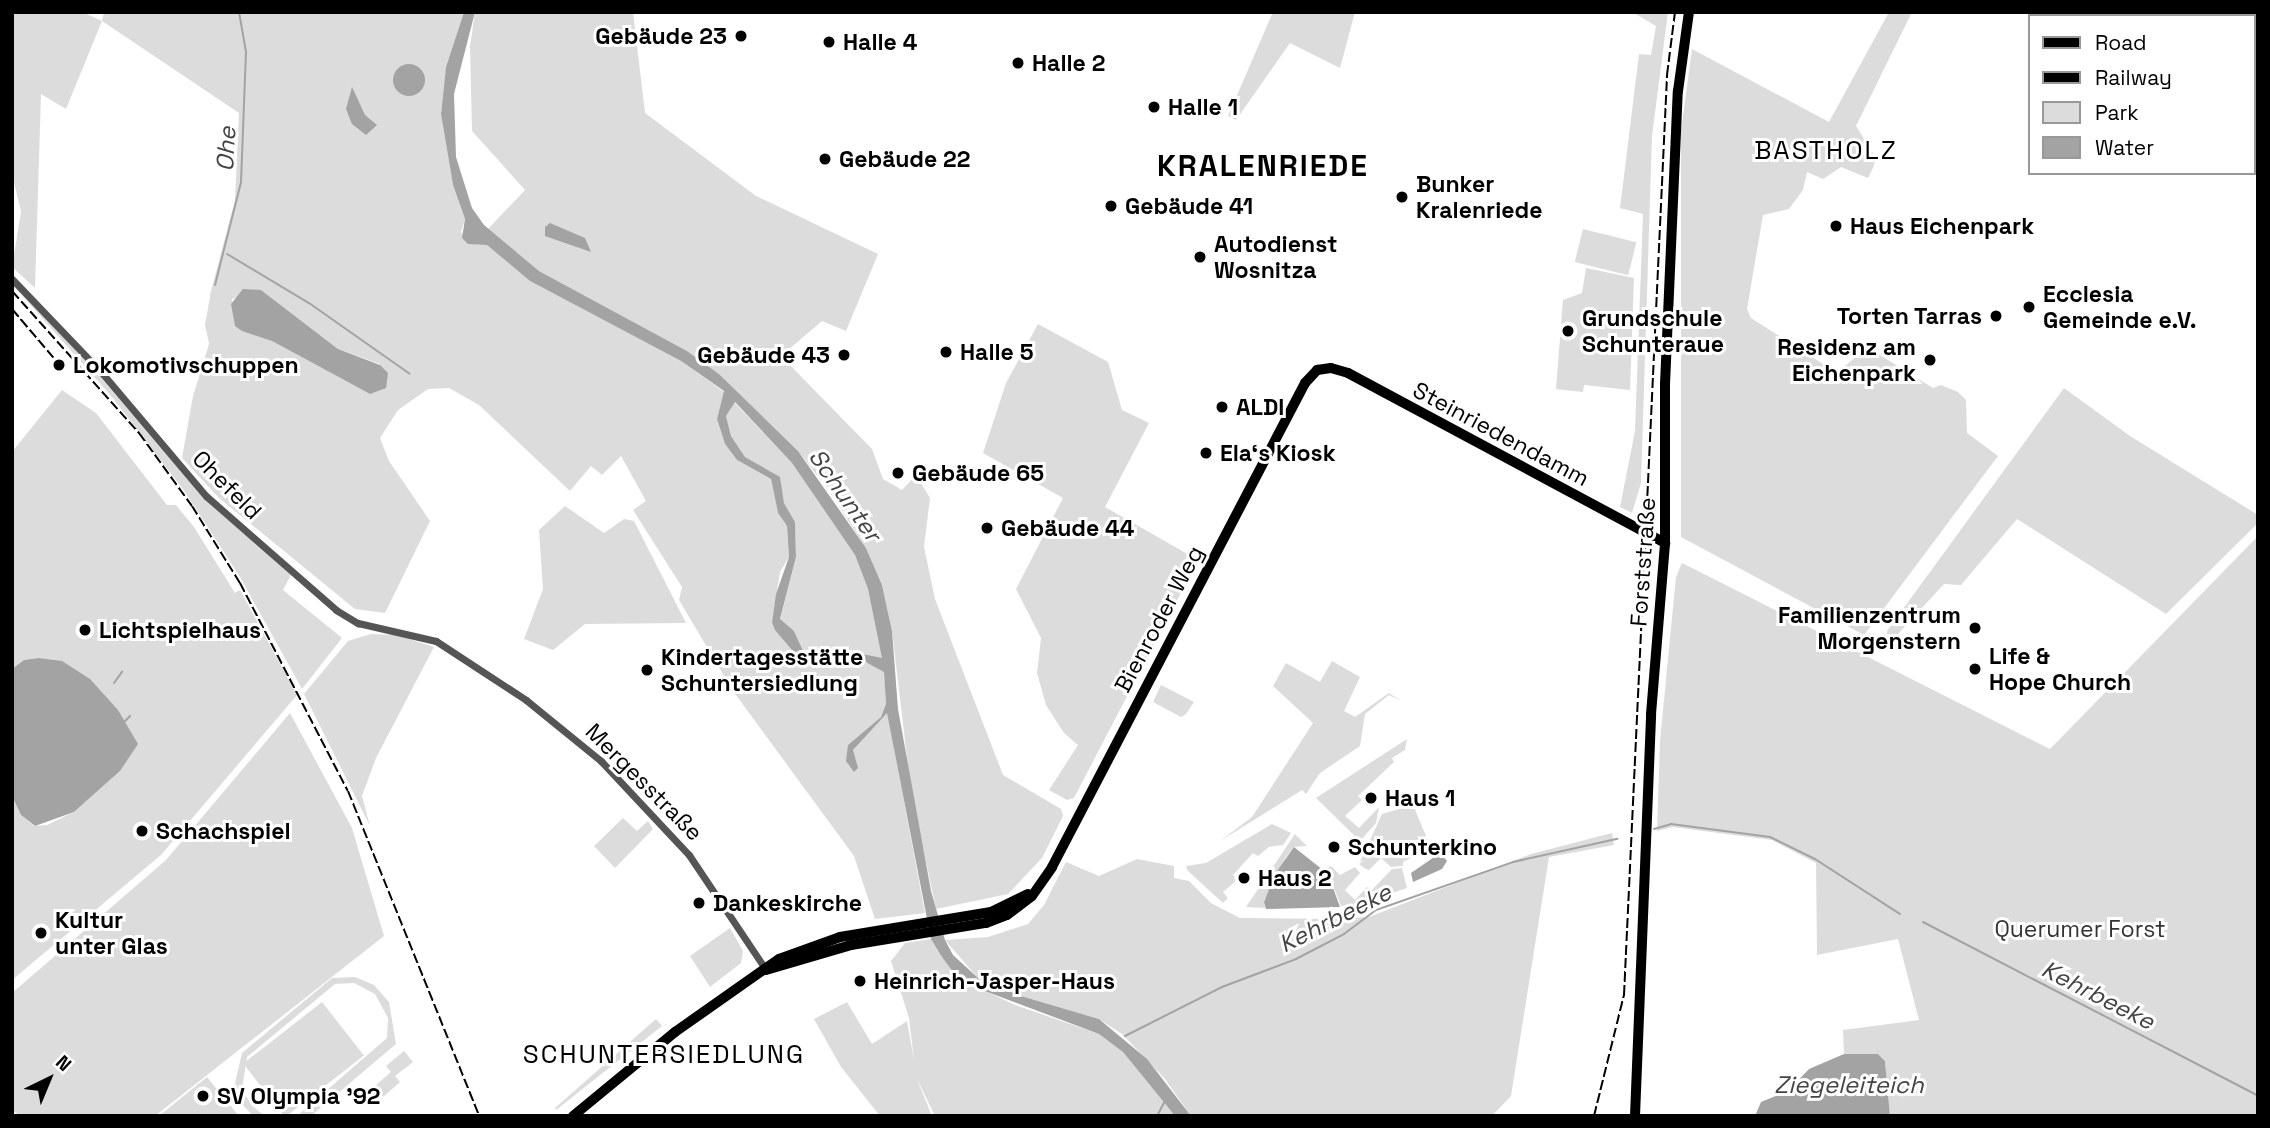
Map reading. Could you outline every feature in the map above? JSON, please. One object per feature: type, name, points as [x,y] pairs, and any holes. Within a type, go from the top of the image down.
[{"type":"main road","name":"Forststraße","points":[[1635,1116],[1651,714],[1665,542],[1665,384],[1677,105],[1689,12]]},
{"type":"main road","name":"Steinriedendamm","points":[[1317,370],[1331,368],[1348,373],[1665,542]]},
{"type":"main road","name":"Bienroder Weg","points":[[573,1116],[675,1032],[779,959],[814,944],[961,922],[1003,908],[1038,889],[1303,387],[1317,370]]},
{"type":"street","name":"Ohefeld","points":[[12,279],[102,373],[206,496],[336,610],[358,623],[408,632],[459,654]]},
{"type":"street","name":"Mergesstraße","points":[[459,654],[562,727],[621,781],[706,877],[765,970]]},
{"type":"green space","points":[[12,12],[82,12],[102,21],[66,109],[41,94],[35,288],[12,267],[21,212],[12,173]]},
{"type":"green space","points":[[104,12],[464,12],[446,67],[441,114],[453,185],[465,219],[461,232],[473,244],[487,245],[530,281],[681,361],[724,392],[717,419],[725,444],[737,460],[771,479],[778,513],[787,526],[789,557],[780,572],[772,622],[804,664],[862,660],[884,671],[886,704],[881,717],[848,745],[854,762],[853,750],[887,711],[925,913],[875,919],[854,856],[733,691],[679,600],[682,587],[633,510],[646,501],[621,456],[602,475],[591,466],[570,491],[479,405],[449,388],[428,389],[398,410],[380,438],[389,461],[430,521],[385,613],[355,609],[219,498],[182,458],[193,396],[209,344],[205,325],[211,291],[235,200],[239,113],[102,21]],"holes":[[[261,290],[338,349],[380,364],[370,394],[272,341],[235,326],[232,299]]]},
{"type":"green space","points":[[475,12],[633,12],[645,113],[756,196],[878,254],[846,331],[822,321],[781,356],[872,449],[883,479],[902,490],[916,475],[930,498],[924,547],[935,599],[1003,775],[1061,809],[1063,816],[1042,858],[1008,894],[936,909],[911,791],[892,631],[882,585],[866,548],[827,488],[798,451],[719,374],[687,351],[539,271],[488,229],[525,190],[472,131],[470,46]]},
{"type":"green space","points":[[1273,12],[1355,12],[1340,68],[1290,43],[1236,120],[1228,116]]},
{"type":"green space","points":[[1632,12],[1668,12],[1652,136],[1641,483],[1632,513],[1620,507],[1635,431],[1643,214],[1620,208],[1639,54],[1651,55],[1656,26]]},
{"type":"green space","points":[[1889,12],[1912,12],[1856,126],[1876,158],[1873,168],[1868,178],[1841,167],[1823,179],[1807,172],[1803,190],[1789,209],[1763,215],[1747,309],[1751,318],[1837,373],[1867,347],[1933,388],[1941,385],[1958,392],[1966,400],[1967,433],[1998,456],[1864,635],[1681,537],[1681,131],[1692,49],[1829,122]]},
{"type":"green space","points":[[1583,229],[1636,242],[1628,275],[1575,262]]},
{"type":"green space","points":[[1586,268],[1634,278],[1630,390],[1584,385],[1583,392],[1556,389],[1563,300],[1582,293]]},
{"type":"green space","points":[[12,284],[97,373],[203,498],[291,575],[283,590],[342,638],[302,689],[240,577],[185,492],[112,397]]},
{"type":"green space","points":[[1038,324],[1108,362],[1122,410],[1149,423],[1105,507],[1198,560],[1074,798],[1067,800],[1049,790],[1078,745],[1064,733],[1046,705],[1037,673],[1041,638],[1016,589],[1063,498],[983,453],[1006,383]]},
{"type":"green space","points":[[2064,388],[2130,436],[2258,515],[2258,523],[2166,614],[2017,519],[1961,585],[1944,584],[1886,647],[1887,631]]},
{"type":"green space","points":[[62,390],[96,413],[167,505],[176,505],[194,527],[235,593],[240,590],[297,695],[161,855],[12,980],[12,796],[21,815],[34,826],[47,825],[74,812],[120,771],[134,741],[118,710],[38,658],[24,660],[12,669],[12,452]]},
{"type":"green space","points":[[734,402],[792,463],[855,555],[868,589],[883,659],[838,649],[826,655],[805,655],[794,631],[780,620],[796,557],[795,522],[784,503],[779,477],[745,457],[731,436],[726,416]]},
{"type":"green space","points":[[565,506],[604,533],[624,519],[634,521],[686,623],[585,624],[553,650],[524,639],[543,589],[539,530]]},
{"type":"green space","name":"Querumer Forst","points":[[2258,536],[2258,1116],[1890,1116],[1885,1061],[1878,1054],[1844,1054],[1843,1030],[1919,1020],[1898,939],[1817,955],[1816,863],[1772,840],[1673,827],[1657,831],[1660,741],[1676,577],[1682,563],[2050,749]]},
{"type":"green space","points":[[371,634],[397,635],[434,647],[376,758],[362,796],[370,826],[304,694],[348,641]]},
{"type":"green space","points":[[1332,661],[1360,677],[1344,711],[1355,717],[1389,693],[1401,701],[1389,695],[1365,714],[1360,746],[1320,773],[1306,794],[1302,790],[1220,841],[1252,817],[1313,723],[1273,686],[1286,663],[1320,682]]},
{"type":"green space","points":[[1161,685],[1194,702],[1186,714],[1181,717],[1153,702]]},
{"type":"green space","points":[[290,713],[352,828],[384,936],[155,1116],[22,1116],[12,1111],[12,993],[166,860]]},
{"type":"green space","points":[[1407,739],[1405,750],[1392,758],[1394,762],[1358,796],[1362,800],[1345,816],[1359,828],[1379,807],[1376,823],[1360,841],[1316,798]]},
{"type":"green space","points":[[1413,805],[1431,848],[1403,862],[1403,866],[1391,867],[1381,858],[1369,870],[1359,864],[1365,860],[1360,862],[1382,814]]},
{"type":"green space","points":[[623,818],[637,831],[648,821],[653,829],[615,868],[594,846]]},
{"type":"green space","points":[[1272,824],[1291,833],[1283,845],[1269,847],[1258,856],[1253,853],[1233,875],[1237,880],[1223,892],[1228,898],[1223,903],[1188,871],[1186,866],[1206,863]]},
{"type":"green space","points":[[1612,833],[1614,845],[1549,857],[1511,1096],[1492,1116],[1191,1116],[1165,1079],[1122,1034],[1099,1019],[1021,996],[977,977],[945,940],[988,937],[1028,924],[1044,905],[1066,862],[1099,876],[1137,859],[1174,866],[1174,878],[1189,881],[1211,903],[1240,918],[1333,919],[1369,917],[1531,854]]},
{"type":"green space","points":[[1295,834],[1307,846],[1294,847],[1286,857],[1264,901],[1265,908],[1246,907]]},
{"type":"green space","points":[[1331,866],[1340,875],[1355,867],[1360,873],[1345,890],[1355,900],[1367,887],[1372,890],[1392,869],[1402,868],[1407,888],[1347,908],[1349,905],[1341,906],[1326,868]]},
{"type":"green space","points":[[730,928],[743,951],[741,963],[710,987],[690,956]]},
{"type":"green space","points":[[931,939],[953,972],[965,981],[1015,1005],[1099,1034],[1123,1052],[1175,1116],[935,1116],[916,1077],[932,1116],[880,1116],[841,1067],[814,1019],[847,1002],[872,1044],[907,1021],[914,1060],[909,1018],[891,961],[905,943]]},
{"type":"green space","points":[[355,977],[374,985],[389,1002],[396,1044],[311,1116],[297,1116],[387,1038],[388,1018],[375,994],[354,983],[335,984],[247,1057],[242,1089],[252,1106],[265,1116],[253,1116],[243,1105],[235,1083],[242,1053],[332,978]]},
{"type":"green space","points":[[322,1002],[364,1056],[287,1116],[243,1064]]},
{"type":"green space","points":[[656,1019],[662,1026],[556,1110],[555,1108]]},
{"type":"green space","points":[[404,1051],[413,1062],[395,1076],[400,1082],[383,1097],[375,1086],[391,1072],[386,1066]]},
{"type":"green space","name":"SV Olympia '92","points":[[207,1077],[239,1116],[159,1116]]},
{"type":"water","points":[[464,12],[475,12],[454,94],[456,157],[472,208],[484,225],[539,271],[687,351],[719,374],[798,451],[866,548],[882,585],[892,631],[898,709],[931,891],[945,940],[953,955],[977,977],[1021,996],[1099,1019],[1147,1059],[1191,1116],[1175,1116],[1123,1052],[1099,1034],[977,988],[953,972],[942,957],[931,939],[887,713],[853,750],[858,768],[854,772],[846,761],[848,745],[881,717],[886,704],[884,672],[862,660],[804,664],[775,630],[772,622],[776,594],[789,557],[787,526],[778,513],[771,479],[737,460],[725,444],[717,419],[724,391],[681,361],[530,281],[487,245],[468,244],[462,238],[465,219],[453,185],[441,114],[446,67]],"holes":[[[735,402],[792,463],[855,555],[868,589],[882,658],[838,649],[826,655],[805,655],[794,631],[780,619],[796,557],[795,522],[784,503],[780,477],[745,457],[731,436],[726,416]]]},
{"type":"water","points":[[409,64],[420,69],[425,80],[420,91],[409,96],[398,91],[393,80],[398,69]]},
{"type":"water","points":[[352,87],[365,115],[377,125],[366,135],[352,124],[346,109]]},
{"type":"water","points":[[550,223],[585,238],[591,252],[545,236],[545,227]]},
{"type":"water","points":[[243,289],[261,290],[338,349],[380,365],[388,373],[386,388],[370,394],[272,341],[242,331],[235,326],[231,304]]},
{"type":"water","points":[[38,658],[62,661],[90,679],[118,710],[138,744],[120,771],[74,812],[35,826],[21,815],[12,796],[12,669],[24,660]]},
{"type":"water","points":[[1294,847],[1328,874],[1340,907],[1266,909],[1264,902],[1275,874]]},
{"type":"water","points":[[1440,853],[1447,861],[1442,869],[1413,882],[1411,873]]},
{"type":"water","name":"Ziegeleiteich","points":[[1844,1054],[1878,1054],[1885,1061],[1890,1116],[1755,1116],[1761,1102],[1788,1091],[1809,1069]]},
{"type":"waterway","name":"Ohe","points":[[215,285],[241,182],[246,52],[239,12]]},
{"type":"waterway","points":[[227,254],[309,303],[410,374]]},
{"type":"waterway","points":[[114,683],[122,672]]},
{"type":"waterway","points":[[123,723],[130,716]]},
{"type":"waterway","name":"Kehrbeeke","points":[[1654,829],[1671,824],[1770,837],[1815,859],[1900,914]]},
{"type":"waterway","name":"Kehrbeeke","points":[[1125,1036],[1222,987],[1296,959],[1344,934],[1376,910],[1513,862],[1617,839]]},
{"type":"waterway","points":[[12,866],[13,854]]},
{"type":"waterway","name":"Kehrbeeke","points":[[1923,922],[2258,1096]]},
{"type":"waterway","points":[[1157,1116],[1165,1101]]},
{"type":"railway","points":[[1594,1116],[1624,995],[1667,75],[1675,12]]},
{"type":"railway","points":[[12,291],[139,433],[192,506],[240,583],[348,791],[479,1116]]},
{"type":"railway","points":[[12,309],[64,370]]},
{"type":"place","name":"Gebäude 23","points":[[741,36]]},
{"type":"place","name":"Halle 4","points":[[829,42]]},
{"type":"place","name":"Halle 2","points":[[1018,63]]},
{"type":"place","name":"Halle 1","points":[[1154,107]]},
{"type":"place","name":"Gebäude 22","points":[[825,159]]},
{"type":"place","name":"Bunker Kralenriede","points":[[1402,197]]},
{"type":"place","name":"Gebäude 41","points":[[1111,206]]},
{"type":"place","name":"Haus Eichenpark","points":[[1836,226]]},
{"type":"place","name":"Autodienst Wosnitza","points":[[1200,257]]},
{"type":"place","name":"Ecclesia Gemeinde e.V.","points":[[2029,307]]},
{"type":"place","name":"Torten Tarras","points":[[1996,316]]},
{"type":"place","name":"Grundschule Schunteraue","points":[[1568,331]]},
{"type":"place","name":"Halle 5","points":[[946,352]]},
{"type":"place","name":"Gebäude 43","points":[[844,355]]},
{"type":"place","name":"Residenz am Eichenpark","points":[[1930,360]]},
{"type":"place","name":"Lokomotivschuppen","points":[[59,365]]},
{"type":"place","name":"ALDI","points":[[1222,407]]},
{"type":"place","name":"Ela‘s Kiosk","points":[[1206,453]]},
{"type":"place","name":"Gebäude 65","points":[[898,473]]},
{"type":"place","name":"Gebäude 44","points":[[987,528]]},
{"type":"place","name":"Familienzentrum Morgenstern","points":[[1975,628]]},
{"type":"place","name":"Lichtspielhaus","points":[[85,630]]},
{"type":"place","name":"Life & Hope Church","points":[[1975,669]]},
{"type":"place","name":"Kindertagesstätte Schuntersiedlung","points":[[647,670]]},
{"type":"place","name":"Haus 1","points":[[1371,798]]},
{"type":"place","name":"Schachspiel","points":[[142,831]]},
{"type":"place","name":"Schunterkino","points":[[1334,847]]},
{"type":"place","name":"Haus 2","points":[[1244,878]]},
{"type":"place","name":"Dankeskirche","points":[[699,903]]},
{"type":"place","name":"Kultur unter Glas","points":[[41,933]]},
{"type":"place","name":"Heinrich-Jasper-Haus","points":[[860,981]]},
{"type":"place","name":"SV Olympia '92","points":[[203,1096]]},
{"type":"district","name":"BASTHOLZ","points":[[1826,151]]},
{"type":"district","name":"KRALENRIEDE","points":[[1263,166]]},
{"type":"district","name":"SCHUNTERSIEDLUNG","points":[[664,1055]]},
{"type":"water label","name":"Schunter","points":[[845,495]]}]
